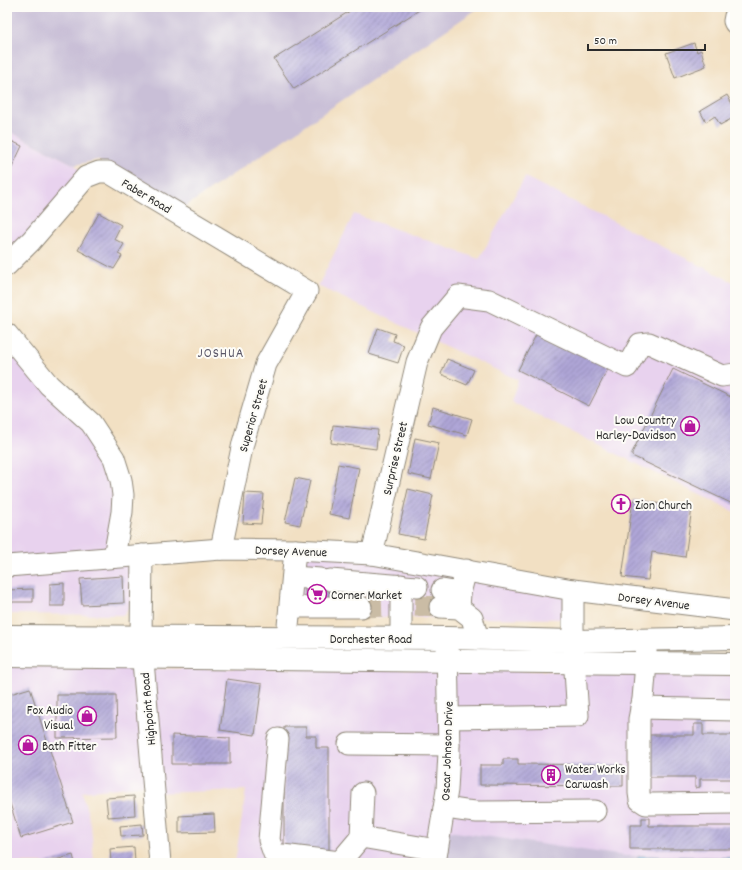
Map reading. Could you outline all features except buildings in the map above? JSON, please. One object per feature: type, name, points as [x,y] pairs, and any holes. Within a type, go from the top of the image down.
[{"type":"main road","name":"Dorchester Road","points":[[7,636],[142,647],[448,661],[574,652],[646,640],[735,638]]},
{"type":"main road","name":"Dorchester Road","points":[[7,656],[287,638],[447,638],[478,639],[646,663],[735,664]]},
{"type":"street","points":[[735,16],[735,23]]},
{"type":"street","name":"Faber Road","points":[[7,265],[31,241],[86,177],[99,172],[108,172],[307,291]]},
{"type":"street","name":"Superior Street","points":[[221,549],[243,443],[266,364],[307,291]]},
{"type":"street","name":"Surprise Street","points":[[372,554],[416,362],[431,328],[458,296],[489,300],[626,367],[640,344],[649,343],[722,376],[735,374]]},
{"type":"street","points":[[7,334],[49,385],[91,423],[114,458],[121,480],[123,495],[122,512],[114,557]]},
{"type":"street","name":"Dorsey Avenue","points":[[7,566],[221,549],[295,550],[372,554],[573,590],[735,610]]},
{"type":"street","points":[[287,638],[295,550]]},
{"type":"street","name":"Highpoint Road","points":[[142,555],[142,647],[160,863]]},
{"type":"street","points":[[466,570],[450,600],[472,618],[478,639]]},
{"type":"street","points":[[293,577],[332,580],[404,598],[401,638]]},
{"type":"street","points":[[290,607],[353,607],[332,580]]},
{"type":"street","points":[[449,718],[578,716],[574,652],[573,590]]},
{"type":"street","name":"Oscar Johnson Drive","points":[[436,856],[447,790],[449,718],[447,638]]},
{"type":"street","points":[[646,640],[643,699],[639,719],[640,800],[646,804],[735,803]]},
{"type":"street","points":[[641,708],[735,710]]},
{"type":"street","points":[[278,739],[269,840],[274,854],[340,862],[361,837],[362,793]]},
{"type":"street","points":[[349,744],[449,745]]},
{"type":"street","points":[[444,808],[470,812],[595,811]]},
{"type":"street","points":[[361,837],[436,856]]},
{"type":"shaded area","points":[[7,7],[480,7],[186,206],[97,160],[75,165],[7,130]]},
{"type":"shaded area","points":[[7,130],[75,165],[86,177],[7,265]]},
{"type":"shaded area","points":[[525,177],[735,283],[735,512],[511,402],[518,380],[318,286],[354,214],[479,259]]},
{"type":"shaded area","points":[[7,334],[114,458],[115,555],[7,564]]},
{"type":"shaded area","points":[[295,550],[573,590],[573,619],[303,617]]},
{"type":"shaded area","points":[[131,556],[131,596],[129,608],[124,615],[7,614],[7,566]]},
{"type":"shaded area","points":[[7,666],[144,669],[265,668],[626,672],[735,675],[735,858],[625,856],[435,863],[235,863],[246,790],[154,793],[153,784],[82,792],[91,826],[94,863],[7,863]]},
{"type":"shaded area","points":[[441,830],[625,856],[638,856],[638,863],[435,863]]},
{"type":"water","points":[[638,856],[735,858],[735,863],[638,863]]},
{"type":"tunnel","points":[[361,607],[390,606]]},
{"type":"tunnel","points":[[415,606],[440,607]]},
{"type":"place","name":"Low Country Harley-Davidson","points":[[690,426]]},
{"type":"place","name":"Zion Church","points":[[621,504]]},
{"type":"place","name":"Corner Market","points":[[317,594]]},
{"type":"place","name":"Fox Audio Visual","points":[[87,716]]},
{"type":"place","name":"Bath Fitter","points":[[28,745]]},
{"type":"place","name":"Water Works Carwash","points":[[551,775]]},
{"type":"district","name":"JOSHUA","points":[[221,352]]}]
